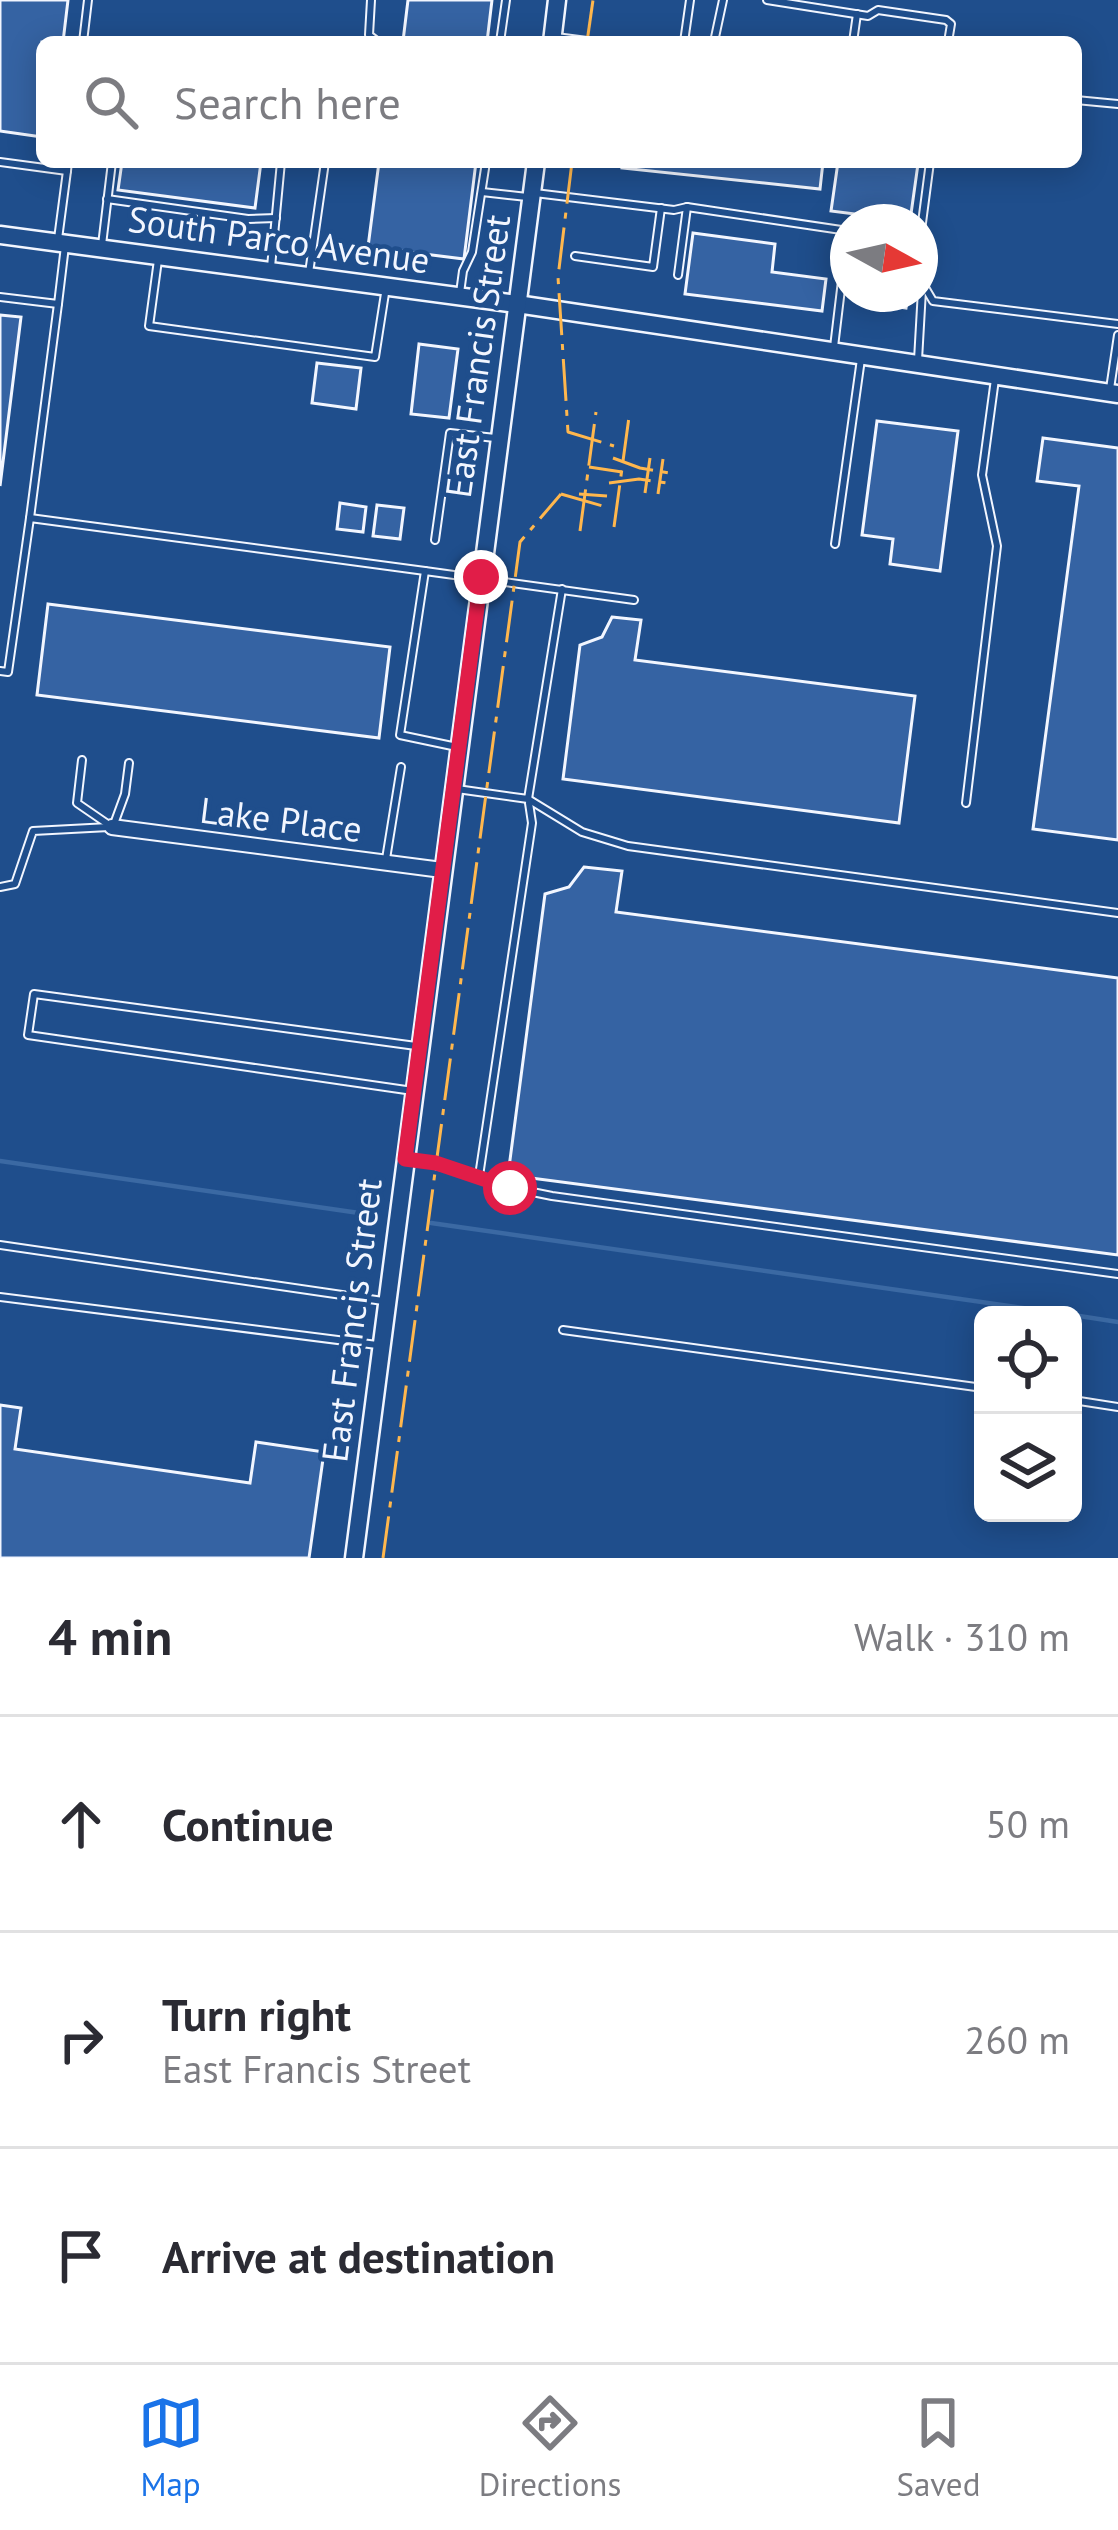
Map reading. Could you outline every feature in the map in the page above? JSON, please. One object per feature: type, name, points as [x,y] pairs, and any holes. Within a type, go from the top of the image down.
[{"type":"street","points":[[552,36],[557,0]]},
{"type":"street","name":"East Francis Street","points":[[354,1558],[535,168]]},
{"type":"street","name":"South Parco Avenue","points":[[0,235],[517,304],[1114,393]]},
{"type":"street","name":"Lake Place","points":[[112,827],[442,870]]},
{"type":"lane","points":[[84,36],[88,0]]},
{"type":"lane","points":[[370,36],[371,0]]},
{"type":"lane","points":[[501,36],[506,0]]},
{"type":"lane","points":[[685,36],[690,0]]},
{"type":"lane","points":[[715,36],[723,0]]},
{"type":"lane","points":[[767,0],[868,16],[878,10],[946,20],[951,25],[949,36]]},
{"type":"lane","points":[[854,36],[857,14]]},
{"type":"lane","points":[[1082,101],[1118,104]]},
{"type":"lane","points":[[0,162],[36,164]]},
{"type":"lane","points":[[0,671],[8,672],[31,518],[58,304],[67,168]]},
{"type":"lane","points":[[101,249],[111,168]]},
{"type":"lane","points":[[270,271],[280,168]]},
{"type":"lane","points":[[309,276],[324,168]]},
{"type":"lane","points":[[460,296],[485,168]]},
{"type":"lane","points":[[924,204],[929,168]]},
{"type":"lane","points":[[482,193],[687,207],[830,228]]},
{"type":"lane","points":[[107,199],[248,219],[276,218]]},
{"type":"lane","points":[[678,275],[687,207]]},
{"type":"lane","points":[[574,256],[653,267],[661,208]]},
{"type":"lane","points":[[158,256],[149,326],[268,343],[375,357],[386,286]]},
{"type":"lane","points":[[0,298],[58,304]]},
{"type":"lane","points":[[938,303],[1118,324]]},
{"type":"lane","points":[[833,351],[838,312]]},
{"type":"lane","points":[[917,364],[920,312]]},
{"type":"lane","points":[[1114,393],[1118,335]]},
{"type":"lane","points":[[835,544],[862,356]]},
{"type":"lane","points":[[966,803],[997,546],[982,475],[995,376]]},
{"type":"lane","points":[[435,540],[450,433],[499,438]]},
{"type":"lane","points":[[31,518],[634,600]]},
{"type":"lane","points":[[425,571],[400,735],[458,748]]},
{"type":"lane","points":[[479,1176],[532,823],[528,799],[562,589]]},
{"type":"lane","points":[[82,760],[76,803],[112,827]]},
{"type":"lane","points":[[112,827],[125,794],[129,763]]},
{"type":"lane","points":[[386,862],[400,766]]},
{"type":"lane","points":[[453,789],[528,799],[582,832],[628,846],[1118,913]]},
{"type":"lane","points":[[0,886],[15,884],[33,831],[112,827]]},
{"type":"lane","points":[[414,1091],[28,1035],[34,994],[419,1047]]},
{"type":"lane","points":[[405,1159],[436,1163],[498,1185],[552,1196],[1118,1274]]},
{"type":"lane","points":[[0,1245],[387,1301]]},
{"type":"lane","points":[[0,1297],[381,1346]]},
{"type":"lane","points":[[563,1330],[974,1387]]},
{"type":"lane","points":[[1082,1401],[1118,1407]]},
{"type":"building","points":[[0,0],[68,0],[64,36],[36,36],[36,136],[0,131]]},
{"type":"building","points":[[408,0],[492,0],[488,36],[404,36]]},
{"type":"building","points":[[121,168],[260,168],[255,208],[118,190]]},
{"type":"building","points":[[378,168],[475,168],[464,259],[368,247]]},
{"type":"building","points":[[622,168],[822,168],[820,189]]},
{"type":"building","points":[[837,168],[917,168],[912,204],[832,204]]},
{"type":"building","points":[[693,233],[775,244],[772,272],[826,279],[822,311],[685,294]]},
{"type":"building","points":[[0,315],[21,317],[0,486]]},
{"type":"building","points":[[419,344],[458,349],[449,418],[411,414]]},
{"type":"building","points":[[317,363],[361,368],[356,409],[312,403]]},
{"type":"building","points":[[877,421],[958,431],[940,571],[890,564],[893,539],[862,535]]},
{"type":"building","points":[[1043,438],[1118,448],[1118,840],[1033,829],[1079,486],[1037,481]]},
{"type":"building","points":[[340,503],[366,507],[363,532],[337,529]]},
{"type":"building","points":[[377,505],[404,508],[400,539],[373,536]]},
{"type":"building","points":[[48,604],[390,647],[379,738],[37,695]]},
{"type":"building","points":[[612,617],[641,620],[635,660],[915,696],[899,823],[563,779],[580,645],[602,637]]},
{"type":"building","points":[[584,867],[622,871],[616,912],[1118,978],[1118,1255],[508,1175],[545,894],[569,887]]},
{"type":"building","points":[[0,1405],[21,1408],[15,1449],[250,1483],[256,1442],[324,1452],[309,1558],[0,1558]]},
{"type":"waterway","points":[[0,1161],[366,1214]]},
{"type":"waterway","points":[[431,1223],[1009,1306]]},
{"type":"waterway","points":[[1082,1316],[1118,1322]]},
{"type":"power","points":[[588,36],[593,0]]},
{"type":"power","points":[[571,168],[558,277],[568,432],[614,446]]},
{"type":"power","points":[[580,531],[596,412]]},
{"type":"power","points":[[614,527],[629,417]]},
{"type":"power","points":[[613,458],[669,473]]},
{"type":"power","points":[[645,493],[650,458]]},
{"type":"power","points":[[658,494],[663,459]]},
{"type":"power","points":[[589,467],[622,472]]},
{"type":"power","points":[[609,483],[639,479],[667,483]]},
{"type":"power","points":[[561,494],[606,507]]},
{"type":"power","points":[[383,1558],[520,542],[561,494]]},
{"type":"power","points":[[579,494],[607,496]]},
{"type":"route","points":[[481,577],[405,1159],[436,1163],[510,1188]]}]
